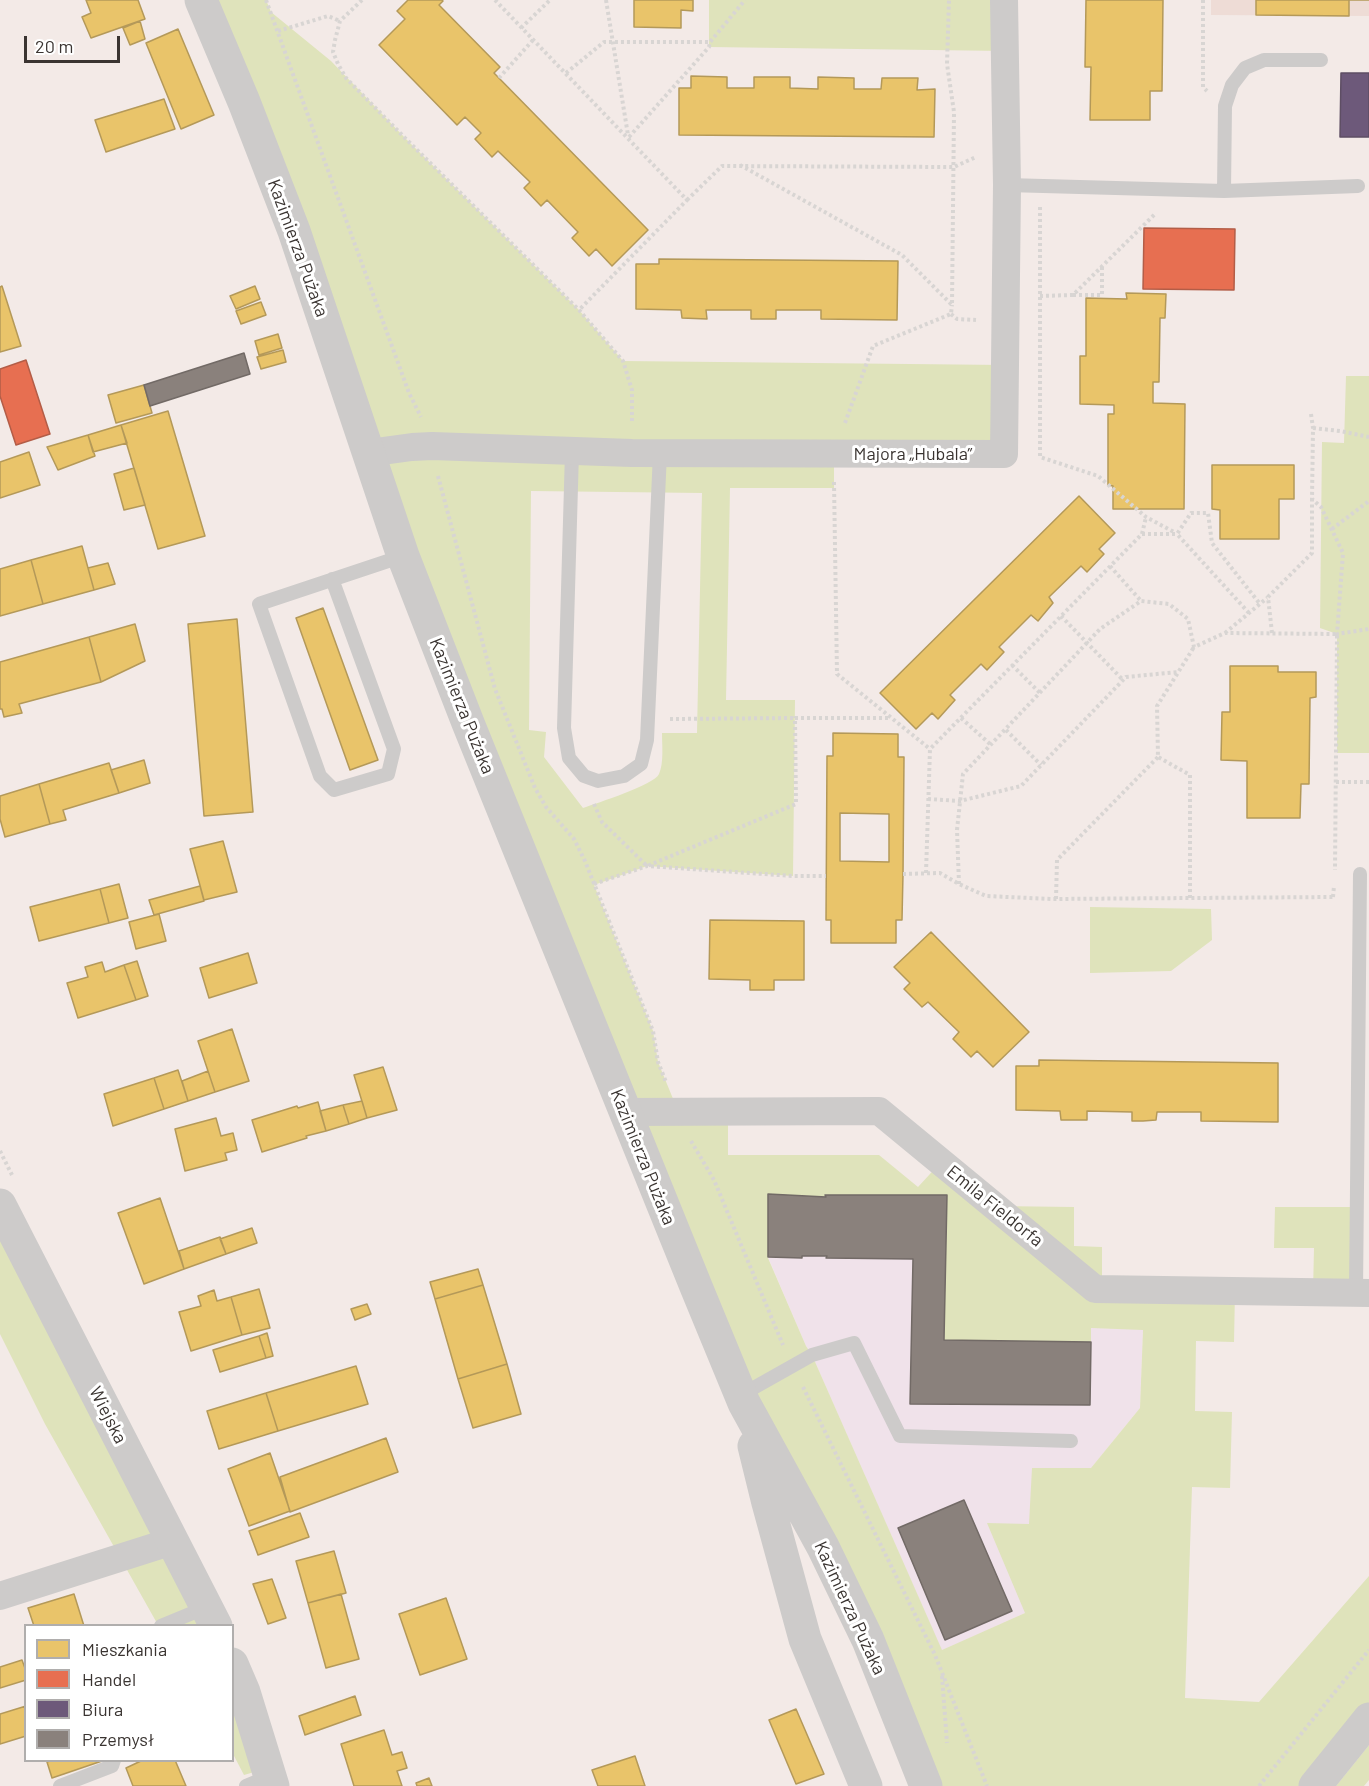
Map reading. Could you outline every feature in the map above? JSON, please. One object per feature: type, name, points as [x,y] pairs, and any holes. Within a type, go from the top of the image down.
[{"type":"street","name":"Kazimierza Pużaka","points":[[201,0],[294,231],[403,556],[625,1112],[743,1399],[823,1547],[868,1640],[926,1786]]},
{"type":"street","name":"Majora „Hubala”","points":[[368,453],[432,446],[646,453],[834,463],[1004,454],[1007,185],[1004,0]]},
{"type":"street","name":"Emila Fieldorfa","points":[[625,1112],[879,1111],[1095,1289],[1363,1293]]},
{"type":"street","name":"Wiejska","points":[[0,1205],[211,1616]]},
{"type":"street","name":"Kazimierza Pużaka","points":[[743,1399],[768,1503],[805,1639],[866,1786]]},
{"type":"street","points":[[0,1596],[173,1541]]},
{"type":"street","points":[[234,1674],[263,1783]]},
{"type":"street","points":[[1315,1786],[1369,1719]]},
{"type":"lane","points":[[1224,191],[1225,106],[1232,85],[1245,68],[1264,60],[1321,60]]},
{"type":"lane","points":[[1007,185],[1224,191],[1358,186]]},
{"type":"lane","points":[[572,452],[564,728],[569,758],[583,774],[598,781],[624,776],[641,764],[646,740],[648,719],[646,453]]},
{"type":"lane","points":[[332,579],[394,749],[388,774],[334,790],[320,776],[259,604],[332,579],[403,556]]},
{"type":"lane","points":[[1360,874],[1363,1293]]},
{"type":"lane","points":[[743,1399],[812,1355],[854,1343],[900,1436],[1071,1441]]},
{"type":"lane","points":[[171,1624],[211,1616]]},
{"type":"lane","points":[[60,1786],[112,1766],[114,1762]]},
{"type":"path","points":[[266,0],[409,393],[427,430],[491,678],[535,788],[546,807],[574,839],[650,1023],[658,1062],[695,1150],[714,1180],[792,1366],[925,1634],[987,1786]]},
{"type":"path","points":[[362,0],[340,21],[335,40],[333,52],[346,78],[579,310],[623,361],[629,375],[646,453]]},
{"type":"path","points":[[495,0],[687,200]]},
{"type":"path","points":[[606,0],[629,138]]},
{"type":"path","points":[[629,138],[710,47],[710,42],[745,0]]},
{"type":"path","points":[[930,749],[837,674],[834,463],[873,346],[951,314],[954,112],[947,64],[949,0]]},
{"type":"path","points":[[1203,0],[1203,87],[1225,106]]},
{"type":"path","points":[[521,28],[548,1]]},
{"type":"path","points":[[278,31],[328,16],[340,21]]},
{"type":"path","points":[[499,78],[533,40]]},
{"type":"path","points":[[566,73],[604,42],[710,42]]},
{"type":"path","points":[[579,310],[722,166],[954,167],[1007,143]]},
{"type":"path","points":[[740,165],[902,255],[951,305]]},
{"type":"path","points":[[1040,185],[1040,456]]},
{"type":"path","points":[[1073,295],[1180,190]]},
{"type":"path","points":[[1040,296],[1102,295],[1102,265]]},
{"type":"path","points":[[1056,899],[1057,860],[1158,757],[1157,706],[1194,647],[1225,633],[1250,613],[1311,553],[1313,428],[1311,414]]},
{"type":"path","points":[[1313,428],[1369,437]]},
{"type":"path","points":[[1030,460],[1040,456],[1098,476],[1146,517],[1177,534],[1250,613]]},
{"type":"path","points":[[1312,499],[1321,507],[1343,553],[1337,634],[1333,897]]},
{"type":"path","points":[[1332,529],[1369,501]]},
{"type":"path","points":[[1177,534],[1191,513],[1208,513],[1212,543],[1260,604]]},
{"type":"path","points":[[926,873],[930,749],[1142,534],[1146,517]]},
{"type":"path","points":[[1142,534],[1177,534]]},
{"type":"path","points":[[1110,566],[1141,601]]},
{"type":"path","points":[[1268,597],[1272,633]]},
{"type":"path","points":[[958,884],[957,830],[963,774],[1100,629],[1141,601],[1169,604],[1188,619],[1194,647]]},
{"type":"path","points":[[1061,616],[1123,680]]},
{"type":"path","points":[[1225,633],[1337,634],[1369,629]]},
{"type":"path","points":[[1012,665],[1041,694]]},
{"type":"path","points":[[928,799],[960,801],[1021,786],[1126,677],[1178,672]]},
{"type":"path","points":[[594,885],[647,866],[796,804],[795,718]]},
{"type":"path","points":[[648,719],[891,718]]},
{"type":"path","points":[[961,718],[991,745]]},
{"type":"path","points":[[1006,730],[1041,765]]},
{"type":"path","points":[[1158,757],[1190,775],[1190,898]]},
{"type":"path","points":[[583,774],[602,822],[647,866],[793,876],[826,876]]},
{"type":"path","points":[[1336,782],[1369,782]]},
{"type":"path","points":[[903,874],[940,873],[986,896],[1056,899],[1360,896]]},
{"type":"path","points":[[1259,1786],[1369,1650]]},
{"type":"path","points":[[941,1673],[947,1752]]},
{"type":"shaded area","points":[[1211,0],[1369,0],[1369,16],[1211,15]]},
{"type":"shaded area","points":[[768,1194],[947,1196],[945,1340],[1090,1342],[1091,1328],[1143,1329],[1140,1408],[1091,1468],[1025,1613],[942,1651],[768,1257]]},
{"type":"green space","points":[[201,0],[266,0],[271,12],[331,61],[407,140],[579,310],[623,361],[1005,365],[1004,454],[834,454],[834,488],[730,488],[726,700],[795,700],[793,876],[647,866],[594,885],[653,1031],[658,1062],[678,1111],[728,1112],[728,1155],[879,1155],[918,1187],[941,1162],[995,1206],[1074,1207],[1074,1246],[1102,1247],[1102,1289],[1235,1291],[1234,1342],[1196,1341],[1195,1411],[1232,1412],[1230,1488],[1192,1487],[1185,1698],[1259,1702],[1369,1576],[1369,1719],[1315,1786],[926,1786],[744,1403]],"holes":[[[531,491],[702,493],[697,733],[662,733],[662,765],[655,778],[624,793],[583,808],[544,757],[546,732],[529,730]],[[768,1195],[947,1196],[944,1340],[1091,1342],[1091,1328],[1143,1330],[1140,1408],[1091,1468],[1032,1468],[1029,1524],[987,1523],[1025,1613],[942,1650],[768,1258]]]},
{"type":"green space","points":[[709,0],[1004,0],[1005,51],[709,47]]},
{"type":"green space","points":[[1346,376],[1369,376],[1369,753],[1337,753],[1337,634],[1320,628],[1322,442],[1344,443]]},
{"type":"green space","points":[[1090,907],[1211,909],[1212,940],[1171,971],[1090,973]]},
{"type":"green space","points":[[0,1205],[215,1624],[157,1624],[45,1424],[0,1334]]},
{"type":"green space","points":[[1275,1207],[1357,1207],[1356,1292],[1313,1292],[1314,1248],[1274,1248]]},
{"type":"green space","points":[[234,1670],[268,1768],[244,1775],[234,1756]]},
{"type":"green space","points":[[1369,1745],[1369,1780],[1364,1786],[1336,1786]]},
{"type":"building: Mieszkania","points":[[86,0],[138,0],[145,19],[91,38],[82,17],[91,13]]},
{"type":"building: Mieszkania","points":[[408,0],[442,0],[439,5],[500,67],[494,73],[648,230],[612,266],[596,249],[589,256],[572,238],[578,232],[547,200],[541,206],[524,188],[530,182],[498,151],[492,157],[475,139],[481,133],[465,117],[457,125],[379,45],[405,19],[397,11]]},
{"type":"building: Mieszkania","points":[[634,0],[693,0],[693,11],[681,10],[681,28],[634,27]]},
{"type":"building: Mieszkania","points":[[1086,0],[1163,0],[1162,91],[1150,91],[1150,120],[1090,120],[1091,67],[1085,67]]},
{"type":"building: Mieszkania","points":[[1256,0],[1349,0],[1349,16],[1256,15]]},
{"type":"building: Mieszkania","points":[[140,21],[145,39],[130,45],[123,28]]},
{"type":"building: Mieszkania","points":[[178,29],[214,115],[181,129],[146,43]]},
{"type":"building: Mieszkania","points":[[691,76],[727,77],[727,88],[754,88],[754,77],[790,77],[790,88],[818,89],[818,77],[854,78],[854,89],[881,89],[882,78],[918,78],[917,90],[935,89],[934,137],[679,135],[679,88],[691,88]]},
{"type":"building: Mieszkania","points":[[164,99],[175,129],[106,152],[95,120]]},
{"type":"building: Mieszkania","points":[[659,259],[898,261],[897,320],[821,319],[821,310],[776,310],[776,319],[751,319],[751,310],[706,310],[707,319],[682,318],[681,310],[636,309],[636,264],[659,264]]},
{"type":"building: Mieszkania","points":[[2,286],[21,346],[0,352],[0,287]]},
{"type":"building: Mieszkania","points":[[255,286],[260,299],[236,309],[230,296]]},
{"type":"building: Mieszkania","points":[[1126,293],[1166,294],[1165,318],[1160,318],[1159,382],[1153,382],[1153,403],[1185,404],[1184,509],[1113,509],[1113,486],[1108,485],[1108,414],[1114,414],[1114,405],[1080,404],[1080,356],[1086,356],[1086,298],[1127,299]]},
{"type":"building: Mieszkania","points":[[261,302],[266,315],[241,324],[236,311]]},
{"type":"building: Mieszkania","points":[[278,334],[282,348],[259,355],[255,341]]},
{"type":"building: Mieszkania","points":[[283,350],[286,362],[261,369],[257,357]]},
{"type":"building: Mieszkania","points":[[144,385],[152,413],[116,423],[108,395]]},
{"type":"building: Mieszkania","points":[[168,411],[205,536],[158,549],[121,425]]},
{"type":"building: Mieszkania","points":[[121,425],[127,443],[93,452],[88,435]]},
{"type":"building: Mieszkania","points":[[88,435],[95,456],[58,470],[47,447]]},
{"type":"building: Mieszkania","points":[[29,452],[40,485],[0,498],[0,462]]},
{"type":"building: Mieszkania","points":[[1212,465],[1294,465],[1294,499],[1279,499],[1279,539],[1220,539],[1220,510],[1212,509]]},
{"type":"building: Mieszkania","points":[[134,468],[145,505],[124,510],[114,474]]},
{"type":"building: Mieszkania","points":[[1079,496],[1115,533],[1099,549],[1104,554],[1087,572],[1081,566],[1049,597],[1053,603],[1038,621],[1031,615],[999,647],[1004,652],[987,670],[981,664],[950,695],[955,700],[938,719],[932,713],[916,729],[880,693]]},
{"type":"building: Mieszkania","points":[[82,546],[94,590],[43,604],[31,560]]},
{"type":"building: Mieszkania","points":[[31,560],[43,604],[0,616],[0,569]]},
{"type":"building: Mieszkania","points":[[108,563],[115,584],[94,590],[88,568]]},
{"type":"building: Mieszkania","points":[[323,608],[378,760],[350,770],[296,618]]},
{"type":"building: Mieszkania","points":[[237,619],[253,812],[204,816],[188,624]]},
{"type":"building: Mieszkania","points":[[135,624],[145,661],[101,682],[89,637]]},
{"type":"building: Mieszkania","points":[[89,637],[101,682],[19,704],[22,713],[4,717],[0,709],[0,662]]},
{"type":"building: Mieszkania","points":[[1230,666],[1278,666],[1278,672],[1316,672],[1316,697],[1310,698],[1309,784],[1301,784],[1300,818],[1247,818],[1247,761],[1221,760],[1222,712],[1230,712]]},
{"type":"building: Mieszkania","points":[[833,733],[898,734],[898,757],[904,757],[903,874],[902,920],[896,920],[896,943],[831,943],[831,920],[826,920],[827,756],[833,756]],"holes":[[[840,813],[889,814],[889,862],[840,861]]]},
{"type":"building: Mieszkania","points":[[144,760],[150,783],[119,793],[111,770]]},
{"type":"building: Mieszkania","points":[[109,763],[119,793],[63,810],[66,820],[50,824],[39,784]]},
{"type":"building: Mieszkania","points":[[39,784],[50,824],[5,837],[0,819],[0,796]]},
{"type":"building: Mieszkania","points":[[223,841],[237,892],[204,900],[190,849]]},
{"type":"building: Mieszkania","points":[[119,884],[128,918],[109,923],[100,889]]},
{"type":"building: Mieszkania","points":[[200,886],[204,901],[154,915],[149,900]]},
{"type":"building: Mieszkania","points":[[100,889],[109,923],[39,941],[30,907]]},
{"type":"building: Mieszkania","points":[[159,914],[166,941],[136,949],[129,922]]},
{"type":"building: Mieszkania","points":[[710,920],[804,921],[804,980],[774,980],[774,990],[750,990],[750,980],[709,979]]},
{"type":"building: Mieszkania","points":[[931,932],[1029,1032],[993,1067],[977,1051],[971,1057],[953,1039],[959,1032],[928,1002],[922,1007],[904,989],[910,983],[894,967]]},
{"type":"building: Mieszkania","points":[[248,953],[257,983],[209,998],[200,968]]},
{"type":"building: Mieszkania","points":[[137,961],[148,996],[136,1000],[124,965]]},
{"type":"building: Mieszkania","points":[[102,962],[105,972],[124,965],[136,1000],[78,1018],[67,983],[88,977],[85,967]]},
{"type":"building: Mieszkania","points":[[232,1029],[249,1081],[215,1092],[198,1041]]},
{"type":"building: Mieszkania","points":[[1039,1060],[1278,1063],[1278,1122],[1201,1121],[1201,1112],[1157,1112],[1156,1120],[1132,1121],[1132,1112],[1087,1111],[1087,1120],[1061,1120],[1060,1111],[1016,1110],[1016,1066],[1039,1066]]},
{"type":"building: Mieszkania","points":[[383,1067],[397,1110],[367,1118],[354,1075]]},
{"type":"building: Mieszkania","points":[[178,1070],[188,1101],[164,1109],[154,1078]]},
{"type":"building: Mieszkania","points":[[208,1071],[215,1092],[188,1101],[182,1081]]},
{"type":"building: Mieszkania","points":[[154,1078],[164,1109],[113,1126],[104,1094]]},
{"type":"building: Mieszkania","points":[[362,1101],[367,1118],[349,1124],[343,1105]]},
{"type":"building: Mieszkania","points":[[318,1102],[326,1131],[262,1152],[252,1120]]},
{"type":"building: Mieszkania","points":[[343,1105],[349,1124],[326,1131],[320,1111]]},
{"type":"building: Mieszkania","points":[[216,1118],[221,1136],[233,1133],[237,1150],[225,1153],[227,1160],[185,1171],[175,1129]]},
{"type":"building: Mieszkania","points":[[160,1198],[184,1269],[144,1284],[118,1213]]},
{"type":"building: Mieszkania","points":[[252,1228],[257,1243],[226,1254],[220,1239]]},
{"type":"building: Mieszkania","points":[[220,1237],[226,1254],[184,1269],[179,1251]]},
{"type":"building: Mieszkania","points":[[478,1269],[483,1285],[435,1299],[430,1282]]},
{"type":"building: Mieszkania","points":[[483,1285],[507,1364],[458,1379],[435,1299]]},
{"type":"building: Mieszkania","points":[[259,1289],[270,1328],[242,1335],[231,1297]]},
{"type":"building: Mieszkania","points":[[214,1290],[217,1301],[231,1297],[242,1335],[191,1351],[179,1312],[201,1306],[198,1296]]},
{"type":"building: Mieszkania","points":[[367,1304],[371,1314],[355,1320],[351,1309]]},
{"type":"building: Mieszkania","points":[[267,1333],[273,1356],[266,1358],[259,1336]]},
{"type":"building: Mieszkania","points":[[259,1336],[266,1358],[220,1372],[213,1350]]},
{"type":"building: Mieszkania","points":[[507,1364],[521,1414],[473,1428],[458,1379]]},
{"type":"building: Mieszkania","points":[[356,1366],[368,1404],[278,1431],[266,1393]]},
{"type":"building: Mieszkania","points":[[266,1393],[278,1431],[219,1449],[207,1411]]},
{"type":"building: Mieszkania","points":[[386,1438],[398,1472],[290,1512],[280,1477]]},
{"type":"building: Mieszkania","points":[[270,1453],[290,1511],[249,1526],[228,1469]]},
{"type":"building: Mieszkania","points":[[300,1513],[309,1537],[258,1555],[249,1531]]},
{"type":"building: Mieszkania","points":[[334,1551],[346,1593],[308,1603],[296,1561]]},
{"type":"building: Mieszkania","points":[[272,1579],[286,1618],[268,1624],[253,1584]]},
{"type":"building: Mieszkania","points":[[74,1594],[83,1624],[33,1624],[28,1608]]},
{"type":"building: Mieszkania","points":[[341,1594],[359,1659],[326,1668],[308,1603]]},
{"type":"building: Mieszkania","points":[[446,1598],[467,1659],[420,1675],[399,1614]]},
{"type":"building: Mieszkania","points":[[22,1660],[24,1681],[0,1688],[0,1667]]},
{"type":"building: Mieszkania","points":[[355,1696],[361,1715],[305,1735],[299,1716]]},
{"type":"building: Mieszkania","points":[[24,1707],[24,1737],[0,1744],[0,1714]]},
{"type":"building: Mieszkania","points":[[796,1709],[824,1774],[796,1784],[769,1720]]},
{"type":"building: Mieszkania","points":[[384,1730],[392,1755],[402,1752],[407,1768],[397,1771],[402,1786],[354,1786],[341,1744]]},
{"type":"building: Mieszkania","points":[[635,1756],[645,1786],[598,1786],[592,1770]]},
{"type":"building: Mieszkania","points":[[47,1762],[99,1762],[52,1778]]},
{"type":"building: Mieszkania","points":[[139,1762],[176,1762],[186,1786],[133,1786],[126,1768]]},
{"type":"building: Mieszkania","points":[[429,1778],[432,1786],[417,1786],[416,1783]]},
{"type":"building: Handel","points":[[1144,228],[1235,229],[1234,290],[1143,289]]},
{"type":"building: Handel","points":[[26,360],[50,434],[16,445],[0,396],[0,369]]},
{"type":"building: Biura","points":[[1341,73],[1369,73],[1369,137],[1340,137]]},
{"type":"building: Przemysł","points":[[244,353],[250,374],[150,406],[144,385]]},
{"type":"building: Przemysł","points":[[768,1194],[826,1197],[825,1195],[947,1195],[944,1340],[1091,1342],[1090,1405],[910,1404],[913,1259],[826,1258],[827,1256],[768,1257]]},
{"type":"building: Przemysł","points":[[964,1500],[1012,1611],[945,1640],[898,1528]]}]
